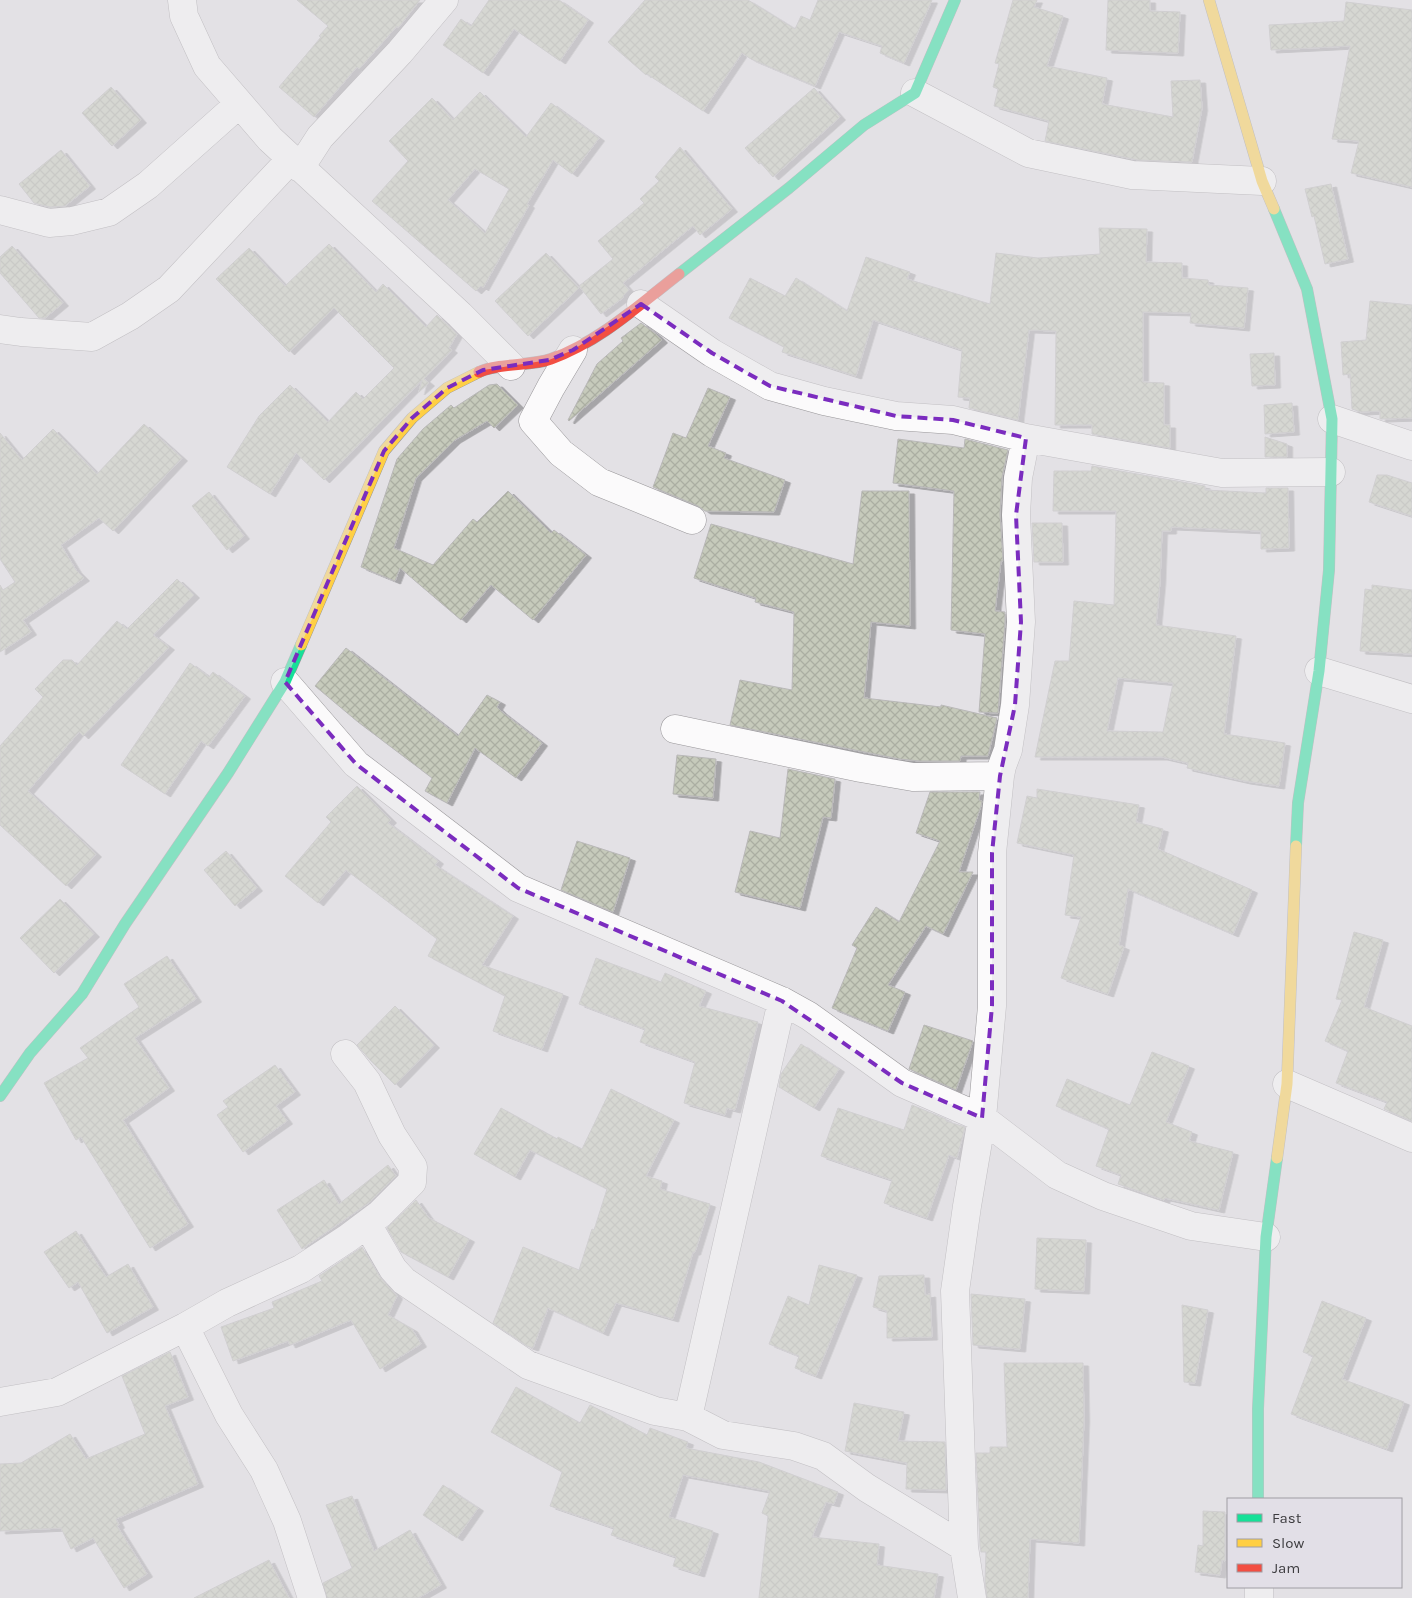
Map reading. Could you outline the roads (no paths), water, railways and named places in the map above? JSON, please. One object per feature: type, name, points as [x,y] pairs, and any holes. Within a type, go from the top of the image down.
[{"type":"street","points":[[182,0],[184,16],[207,66],[270,139],[460,315],[511,366]]},
{"type":"street","points":[[0,329],[92,337],[130,316],[169,289],[296,164],[400,52],[444,0]]},
{"type":"street","points":[[0,1096],[30,1053],[82,994],[125,924],[228,773],[285,682],[384,451],[412,418],[447,388],[483,370],[549,360],[573,350],[613,325],[788,188],[864,125],[915,93],[955,0]]},
{"type":"street","points":[[1209,0],[1262,181],[1307,288],[1332,419],[1329,570],[1319,671],[1298,803],[1286,1084],[1266,1237],[1258,1409],[1258,1498]]},
{"type":"street","points":[[915,93],[1028,153],[1132,175],[1262,181]]},
{"type":"street","points":[[0,210],[49,222],[72,221],[108,212],[148,185],[239,104]]},
{"type":"street","points":[[640,304],[712,353],[770,386],[824,401],[896,416],[954,420],[1026,438],[1222,473],[1331,472]]},
{"type":"street","points":[[573,350],[550,387],[534,421],[560,453],[599,482],[692,520]]},
{"type":"street","points":[[1332,419],[1412,446]]},
{"type":"street","points":[[972,1598],[964,1547],[955,1291],[966,1206],[982,1118],[992,1006],[992,852],[1000,776],[1008,750],[1015,705],[1021,622],[1016,515],[1018,478],[1026,438]]},
{"type":"street","points":[[1319,671],[1412,699]]},
{"type":"street","points":[[285,682],[356,764],[518,888],[782,1001],[809,1016],[902,1083],[982,1118],[1057,1175],[1103,1196],[1191,1226],[1266,1237]]},
{"type":"street","points":[[675,729],[912,777],[1000,776]]},
{"type":"street","points":[[688,1417],[782,1001]]},
{"type":"street","points":[[0,1402],[57,1392],[185,1327],[227,1302],[301,1269],[380,1214],[412,1182],[413,1167],[392,1135],[367,1082],[345,1054]]},
{"type":"street","points":[[1286,1084],[1412,1138]]},
{"type":"street","points":[[367,1224],[393,1269],[404,1281],[528,1365],[655,1410],[688,1417],[723,1435],[794,1446],[823,1456],[867,1488],[964,1547]]},
{"type":"street","points":[[185,1327],[229,1415],[264,1470],[286,1521],[312,1598]]}]
